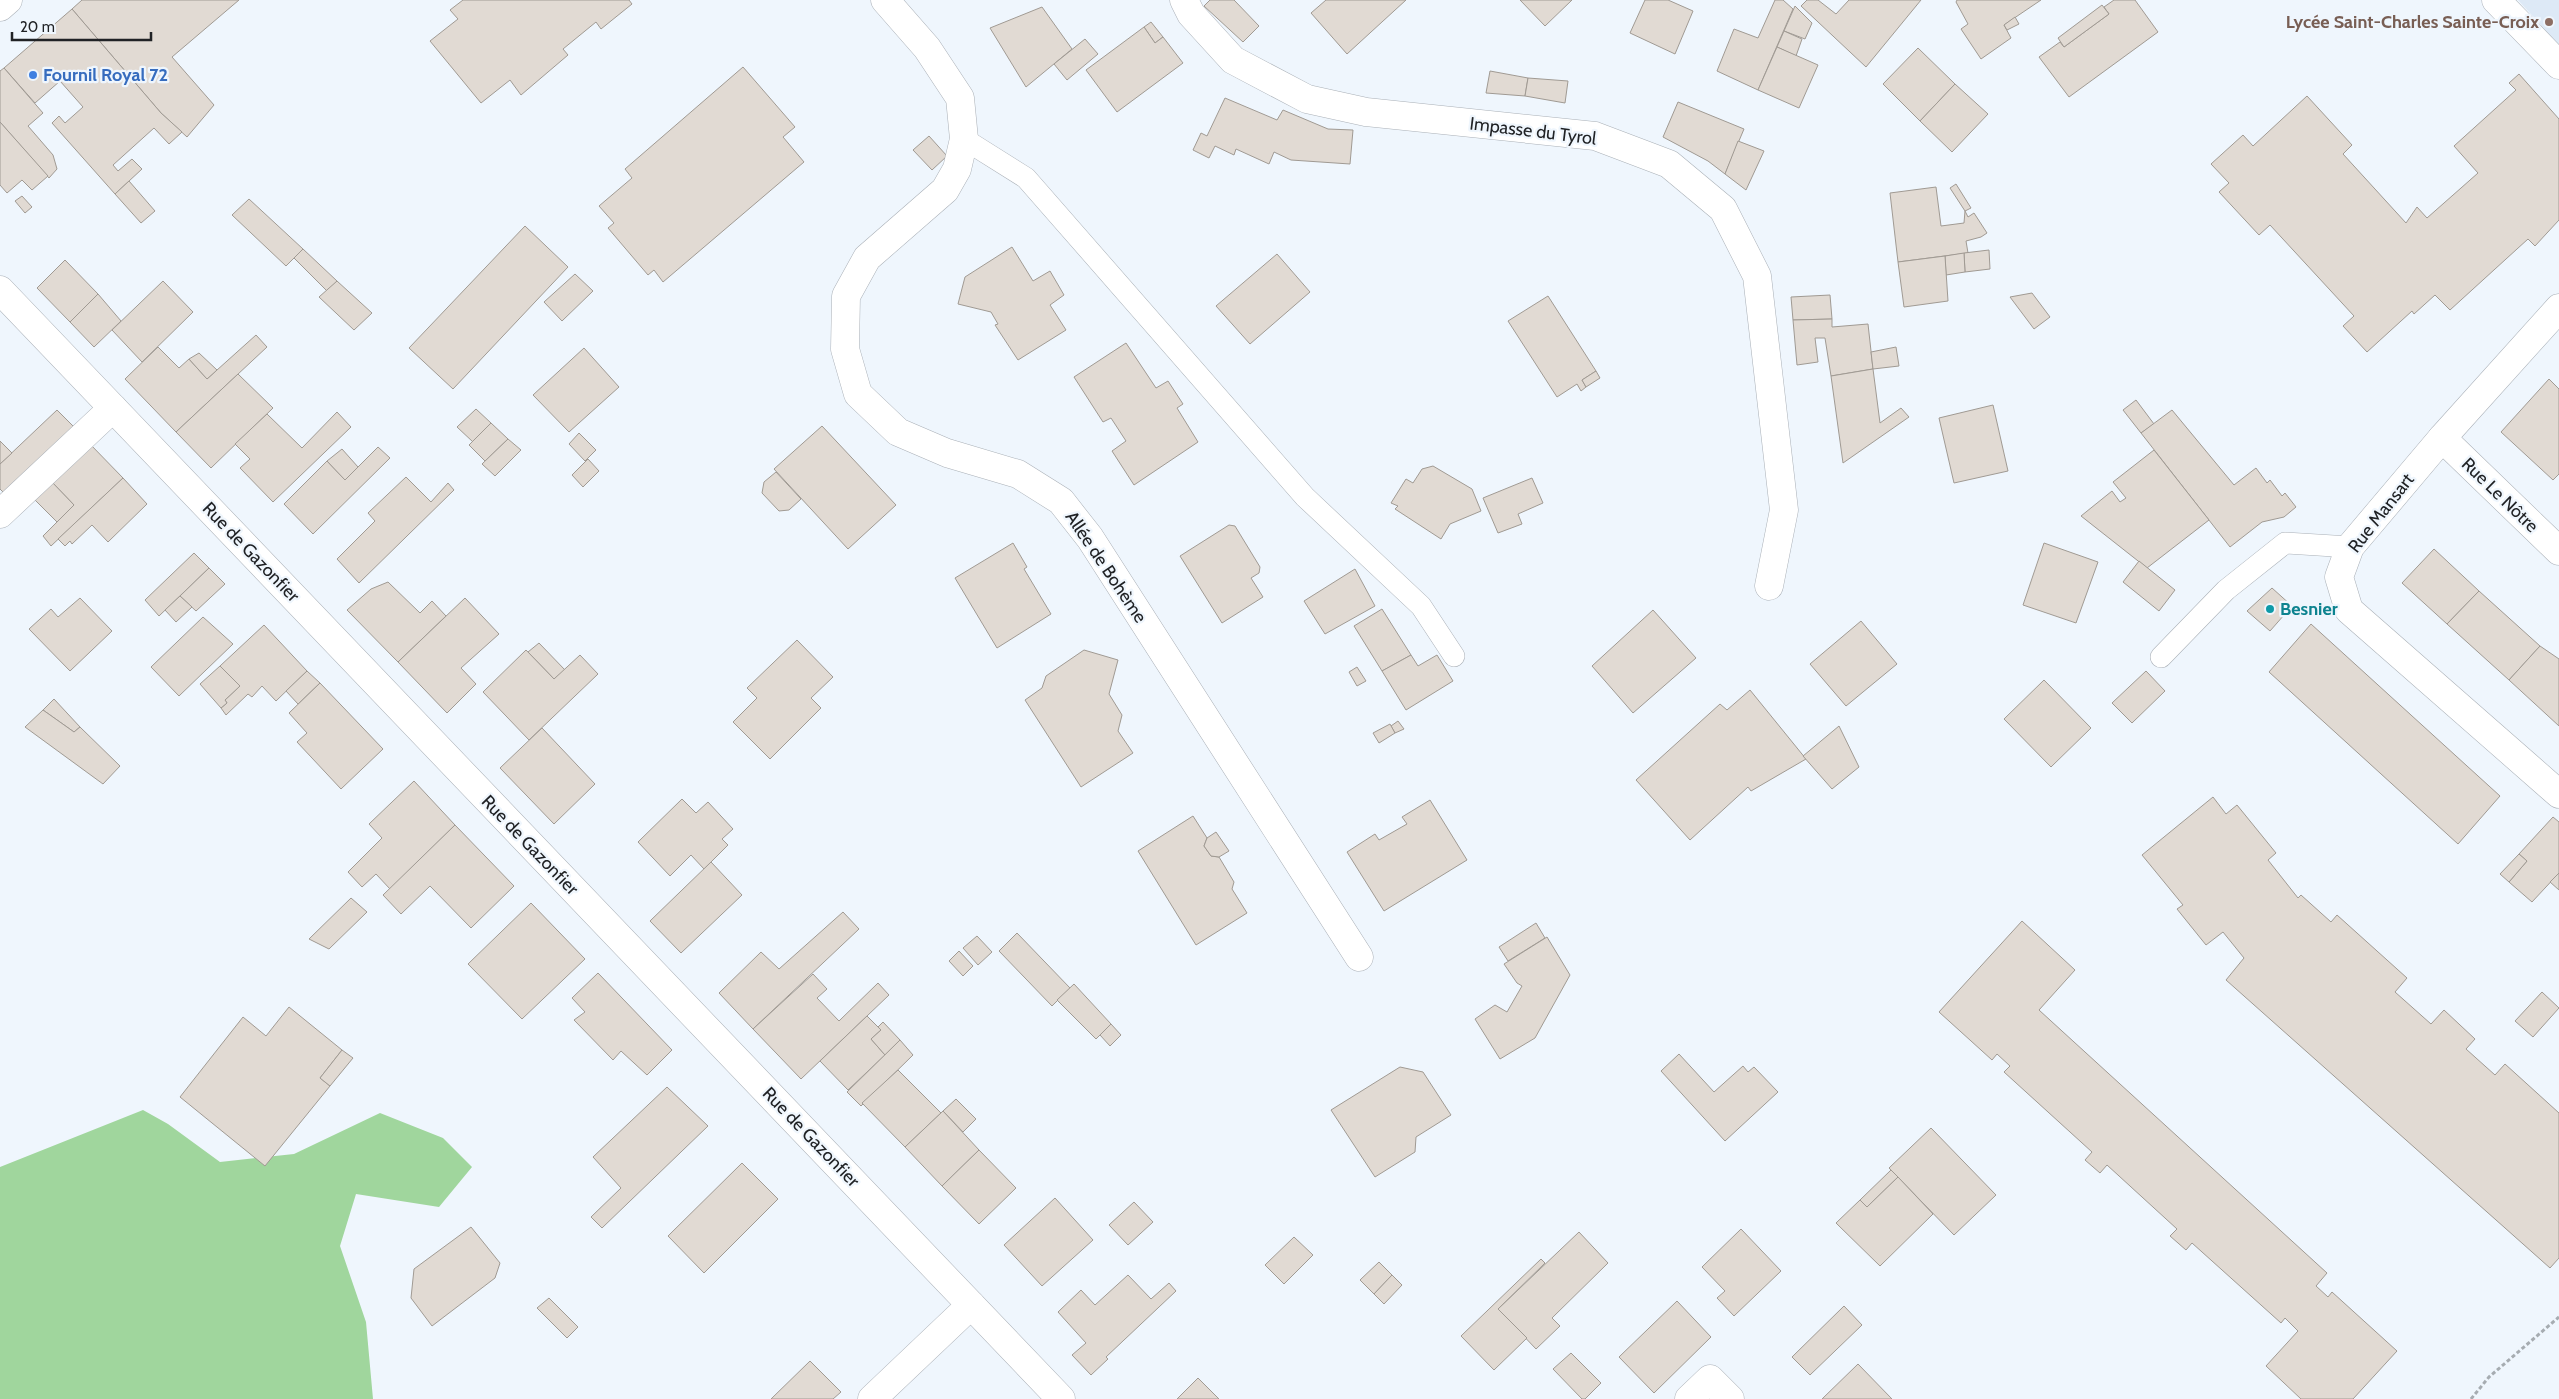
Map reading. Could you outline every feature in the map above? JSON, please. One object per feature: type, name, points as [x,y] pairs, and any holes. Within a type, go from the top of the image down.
[{"type":"street","points":[[0,7],[8,0]]},
{"type":"street","name":"Allée de Bohème","points":[[885,0],[927,48],[960,98],[964,138],[957,169],[946,190],[867,258],[846,296],[845,349],[858,394],[898,432],[947,453],[1018,474],[1061,501],[1090,538],[1359,957]]},
{"type":"street","name":"Impasse du Tyrol","points":[[1184,0],[1191,14],[1233,60],[1307,99],[1366,112],[1595,136],[1669,164],[1723,209],[1757,276],[1784,510],[1769,586]]},
{"type":"street","points":[[2496,0],[2559,65]]},
{"type":"street","name":"Rue de Gazonfier","points":[[0,290],[1061,1399]]},
{"type":"street","name":"Rue Mansart","points":[[2559,308],[2442,438],[2350,547],[2339,577],[2349,610],[2559,794]]},
{"type":"street","points":[[0,514],[114,408]]},
{"type":"street","name":"Rue Le Nôtre","points":[[2442,438],[2559,551]]},
{"type":"street","points":[[872,1399],[972,1305]]},
{"type":"street","points":[[1689,1399],[1710,1379],[1730,1399]]},
{"type":"lane","points":[[964,138],[1026,178],[1305,497],[1421,606],[1454,656]]},
{"type":"lane","points":[[2161,657],[2226,590],[2285,543],[2350,547]]},
{"type":"path","points":[[2471,1399],[2488,1377],[2559,1318]]},
{"type":"shaded area","name":"Lycée Saint-Charles Sainte-Croix","points":[[2518,0],[2559,0],[2559,45]]},
{"type":"green space","points":[[143,1110],[168,1124],[220,1162],[294,1154],[380,1113],[443,1138],[472,1167],[439,1207],[356,1194],[340,1246],[366,1322],[373,1399],[0,1399],[0,1167]]},
{"type":"building","points":[[82,0],[239,0],[172,57],[214,105],[187,137],[161,113],[72,9]]},
{"type":"building","points":[[463,0],[629,0],[632,4],[601,29],[596,22],[563,49],[568,55],[521,95],[510,80],[481,103],[430,41],[458,19],[450,10]]},
{"type":"building","points":[[1210,0],[1234,0],[1259,26],[1243,42],[1204,6]]},
{"type":"building","points":[[1326,0],[1406,0],[1347,54],[1311,13]]},
{"type":"building","points":[[1520,0],[1572,0],[1545,26]]},
{"type":"building","points":[[1645,0],[1668,0],[1693,11],[1675,54],[1630,33]]},
{"type":"building","points":[[1775,0],[1783,0],[1793,9],[1758,90],[1717,71],[1734,29],[1758,38]]},
{"type":"building","points":[[1807,0],[1818,0],[1836,14],[1849,0],[1921,0],[1866,67],[1801,6]]},
{"type":"building","points":[[1957,0],[2041,0],[2004,25],[2011,38],[1981,59],[1961,29],[1968,24],[1956,2]]},
{"type":"building","points":[[2114,0],[2135,0],[2158,32],[2069,97],[2039,57],[2060,42],[2064,47],[2109,14],[2104,7]]},
{"type":"building","points":[[2102,5],[2109,14],[2064,47],[2058,38]]},
{"type":"building","points":[[1795,6],[1812,23],[1805,39],[1784,31]]},
{"type":"building","points":[[1042,7],[1072,49],[1026,87],[990,28]]},
{"type":"building","points":[[72,9],[161,113],[182,132],[169,144],[154,128],[113,165],[118,171],[132,159],[142,169],[115,194],[52,123],[59,116],[65,123],[83,107],[60,81],[35,103],[4,68]]},
{"type":"building","points":[[2015,17],[2019,24],[2007,30],[2004,25]]},
{"type":"building","points":[[1151,22],[1163,37],[1155,43],[1144,27]]},
{"type":"building","points":[[1144,27],[1155,43],[1163,37],[1183,63],[1117,112],[1086,70]]},
{"type":"building","points":[[1784,31],[1802,39],[1796,56],[1777,47]]},
{"type":"building","points":[[1085,39],[1098,54],[1067,80],[1054,64]]},
{"type":"building","points":[[1777,47],[1818,65],[1799,108],[1758,90]]},
{"type":"building","points":[[1918,48],[1955,84],[1920,121],[1883,84]]},
{"type":"building","points":[[743,67],[795,127],[783,137],[804,162],[663,282],[654,270],[648,275],[608,228],[614,223],[599,206],[632,178],[625,169]]},
{"type":"building","points":[[4,68],[43,113],[28,126],[53,155],[57,169],[49,178],[0,122],[0,71]]},
{"type":"building","points":[[1490,71],[1528,78],[1525,96],[1486,93]]},
{"type":"building","points":[[2519,74],[2559,119],[2559,220],[2535,246],[2528,239],[2450,310],[2435,295],[2414,314],[2412,311],[2367,352],[2343,326],[2354,316],[2270,225],[2259,235],[2219,192],[2229,183],[2211,164],[2243,135],[2253,146],[2307,96],[2352,145],[2343,154],[2406,223],[2417,207],[2427,218],[2478,173],[2454,146],[2516,90],[2509,83]]},
{"type":"building","points":[[1528,78],[1568,81],[1565,103],[1525,96]]},
{"type":"building","points":[[1955,84],[1988,114],[1952,152],[1920,121]]},
{"type":"building","points":[[1225,98],[1277,120],[1283,110],[1328,129],[1353,130],[1350,164],[1291,160],[1274,152],[1269,164],[1236,149],[1234,155],[1215,146],[1209,158],[1193,150],[1201,133],[1207,136]]},
{"type":"building","points":[[1678,102],[1744,129],[1725,174],[1708,161],[1663,137]]},
{"type":"building","points":[[0,122],[48,176],[32,190],[22,180],[7,193],[0,185]]},
{"type":"building","points":[[929,136],[947,156],[932,170],[913,150]]},
{"type":"building","points":[[1738,141],[1764,151],[1746,190],[1725,174]]},
{"type":"building","points":[[129,181],[155,211],[141,223],[115,194]]},
{"type":"building","points":[[1956,184],[1971,208],[1965,211],[1950,188]]},
{"type":"building","points":[[1936,187],[1941,226],[1964,223],[1965,211],[1968,217],[1974,213],[1987,233],[1981,237],[1966,241],[1968,253],[1898,262],[1890,193]]},
{"type":"building","points":[[22,196],[32,207],[25,213],[15,201]]},
{"type":"building","points":[[249,199],[303,249],[286,266],[232,215]]},
{"type":"building","points":[[525,226],[568,267],[453,389],[409,348]]},
{"type":"building","points":[[1012,247],[1033,281],[1050,271],[1064,295],[1050,305],[1066,330],[1018,360],[995,325],[998,324],[991,312],[958,304],[965,277]]},
{"type":"building","points":[[303,249],[337,281],[327,291],[294,258]]},
{"type":"building","points":[[1989,250],[1990,269],[1965,272],[1964,253]]},
{"type":"building","points":[[1964,253],[1965,272],[1946,275],[1945,256]]},
{"type":"building","points":[[1277,254],[1310,292],[1250,344],[1216,306]]},
{"type":"building","points":[[1945,256],[1948,301],[1904,307],[1898,262]]},
{"type":"building","points":[[65,260],[98,294],[70,322],[37,288]]},
{"type":"building","points":[[575,274],[593,291],[562,321],[544,302]]},
{"type":"building","points":[[163,281],[193,312],[142,362],[112,330]]},
{"type":"building","points":[[337,281],[372,313],[354,330],[319,297]]},
{"type":"building","points":[[2032,293],[2050,317],[2034,329],[2010,297]]},
{"type":"building","points":[[98,294],[121,321],[94,347],[70,322]]},
{"type":"building","points":[[1830,295],[1832,319],[1793,320],[1791,297]]},
{"type":"building","points":[[1548,296],[1596,371],[1582,380],[1586,387],[1581,391],[1577,384],[1557,397],[1508,321]]},
{"type":"building","points":[[1832,319],[1832,327],[1868,324],[1873,369],[1831,376],[1825,338],[1815,338],[1818,362],[1797,365],[1793,320]]},
{"type":"building","points":[[256,335],[267,347],[176,432],[125,379],[158,347],[179,368],[189,359],[207,379]]},
{"type":"building","points":[[1126,343],[1156,388],[1168,381],[1183,404],[1177,408],[1198,442],[1134,485],[1112,451],[1126,441],[1111,418],[1103,422],[1074,377]]},
{"type":"building","points":[[1896,347],[1899,366],[1873,369],[1871,352]]},
{"type":"building","points":[[584,348],[619,387],[569,432],[533,395]]},
{"type":"building","points":[[199,353],[217,370],[207,379],[189,359]]},
{"type":"building","points":[[1873,369],[1880,423],[1901,408],[1909,417],[1843,463],[1831,376]]},
{"type":"building","points":[[1596,371],[1600,378],[1586,387],[1582,380]]},
{"type":"building","points":[[238,374],[273,408],[211,468],[176,432]]},
{"type":"building","points":[[2549,379],[2559,389],[2559,474],[2553,480],[2501,432]]},
{"type":"building","points":[[2136,400],[2154,424],[2141,433],[2123,410]]},
{"type":"building","points":[[1993,405],[2008,471],[1954,483],[1939,418]]},
{"type":"building","points":[[476,409],[491,423],[473,442],[457,427]]},
{"type":"building","points":[[57,410],[75,428],[5,494],[0,489],[0,464]]},
{"type":"building","points":[[2172,410],[2234,485],[2256,468],[2267,483],[2270,480],[2282,496],[2285,493],[2296,507],[2284,517],[2262,522],[2230,547],[2141,433]]},
{"type":"building","points":[[337,412],[351,427],[273,502],[240,468],[250,459],[235,444],[267,414],[302,448]]},
{"type":"building","points":[[491,423],[508,439],[485,461],[469,445]]},
{"type":"building","points":[[822,426],[896,505],[848,549],[774,469]]},
{"type":"building","points":[[579,433],[596,450],[585,461],[569,444]]},
{"type":"building","points":[[508,439],[521,450],[495,476],[482,464]]},
{"type":"building","points":[[0,441],[12,453],[0,464]]},
{"type":"building","points":[[89,443],[123,478],[51,546],[43,536],[74,505],[50,480]]},
{"type":"building","points":[[378,447],[390,458],[313,534],[284,504],[327,461],[345,480]]},
{"type":"building","points":[[342,449],[358,467],[345,480],[327,461]]},
{"type":"building","points":[[2154,450],[2209,520],[2147,568],[2081,516],[2112,491],[2120,502],[2126,498],[2113,482]]},
{"type":"building","points":[[588,459],[599,471],[583,487],[572,475]]},
{"type":"building","points":[[1433,466],[1472,489],[1481,511],[1450,524],[1441,539],[1395,509],[1398,506],[1391,503],[1406,479],[1413,483],[1422,469]]},
{"type":"building","points":[[776,472],[801,499],[789,510],[779,511],[762,493],[764,482]]},
{"type":"building","points":[[406,477],[431,502],[448,483],[454,490],[359,583],[337,559],[375,521],[368,513]]},
{"type":"building","points":[[123,478],[147,504],[108,542],[92,525],[72,544],[70,541],[65,546],[58,539]]},
{"type":"building","points":[[1532,478],[1543,503],[1518,514],[1522,524],[1498,533],[1483,498]]},
{"type":"building","points":[[50,480],[74,505],[57,522],[32,497]]},
{"type":"building","points":[[1229,525],[1235,526],[1260,567],[1259,573],[1251,578],[1263,597],[1222,623],[1180,556]]},
{"type":"building","points":[[1013,543],[1027,567],[1024,569],[1051,614],[997,648],[955,578]]},
{"type":"building","points":[[2044,543],[2098,562],[2076,623],[2023,605]]},
{"type":"building","points":[[2434,549],[2479,591],[2447,624],[2402,583]]},
{"type":"building","points":[[194,553],[209,568],[159,616],[145,600]]},
{"type":"building","points":[[2139,561],[2175,590],[2159,611],[2123,582]]},
{"type":"building","points":[[209,568],[225,584],[196,611],[180,596]]},
{"type":"building","points":[[1355,569],[1375,606],[1325,634],[1304,601]]},
{"type":"building","points":[[388,582],[420,613],[432,601],[446,616],[398,662],[347,610],[371,589]]},
{"type":"building","name":"Besnier","points":[[2272,588],[2292,606],[2270,631],[2247,611]]},
{"type":"building","points":[[2479,591],[2540,646],[2509,680],[2447,624]]},
{"type":"building","points":[[180,596],[192,607],[176,622],[165,610]]},
{"type":"building","points":[[80,598],[112,631],[70,671],[29,629],[51,609],[58,617]]},
{"type":"building","points":[[465,598],[499,634],[461,668],[476,684],[447,713],[398,662]]},
{"type":"building","points":[[1382,609],[1411,655],[1382,671],[1354,626]]},
{"type":"building","points":[[1653,610],[1696,658],[1633,713],[1592,666]]},
{"type":"building","points":[[203,617],[233,644],[179,696],[151,667]]},
{"type":"building","points":[[1861,621],[1897,664],[1846,706],[1810,664]]},
{"type":"building","points":[[2311,624],[2500,796],[2458,844],[2269,672]]},
{"type":"building","points":[[264,625],[307,671],[276,701],[262,686],[252,697],[248,694],[226,715],[221,708],[227,703],[225,700],[240,686],[220,666]]},
{"type":"building","points":[[797,640],[833,677],[811,698],[821,708],[770,759],[733,722],[757,698],[747,688]]},
{"type":"building","points":[[539,643],[565,670],[554,679],[528,652]]},
{"type":"building","points":[[2540,646],[2559,659],[2559,726],[2509,680]]},
{"type":"building","points":[[526,650],[554,679],[580,655],[598,674],[529,740],[483,692]]},
{"type":"building","points":[[1084,650],[1118,660],[1109,694],[1122,715],[1118,731],[1133,753],[1081,787],[1025,700],[1042,688],[1046,676]]},
{"type":"building","points":[[1411,655],[1418,666],[1437,655],[1453,681],[1406,710],[1382,671]]},
{"type":"building","points":[[220,666],[240,686],[225,700],[227,703],[221,708],[200,684]]},
{"type":"building","points":[[1357,667],[1366,681],[1357,686],[1349,672]]},
{"type":"building","points":[[307,671],[320,683],[298,704],[286,691]]},
{"type":"building","points":[[2146,671],[2165,691],[2132,723],[2112,703]]},
{"type":"building","points":[[2044,680],[2091,728],[2051,767],[2004,719]]},
{"type":"building","points":[[320,683],[383,749],[341,789],[297,742],[307,733],[289,713]]},
{"type":"building","points":[[1750,690],[1806,759],[1751,791],[1748,787],[1690,840],[1636,780],[1720,704],[1727,710]]},
{"type":"building","points":[[54,699],[80,727],[74,732],[43,710]]},
{"type":"building","points":[[43,710],[74,732],[80,727],[120,766],[103,784],[25,727]]},
{"type":"building","points":[[1398,721],[1404,729],[1395,733],[1391,726]]},
{"type":"building","points":[[1390,724],[1395,733],[1379,743],[1373,733]]},
{"type":"building","points":[[1839,726],[1859,767],[1832,789],[1803,756]]},
{"type":"building","points":[[542,728],[595,784],[554,824],[500,768]]},
{"type":"building","points":[[414,781],[455,825],[390,889],[376,874],[362,887],[348,872],[382,838],[369,824]]},
{"type":"building","points":[[2213,797],[2226,814],[2237,805],[2276,853],[2268,860],[2298,898],[2301,895],[2331,922],[2337,915],[2407,978],[2395,992],[2431,1024],[2444,1010],[2475,1039],[2466,1049],[2495,1075],[2505,1064],[2559,1113],[2559,1258],[2550,1268],[2226,980],[2244,958],[2223,932],[2206,945],[2177,909],[2183,905],[2142,855]]},
{"type":"building","points":[[682,799],[696,813],[708,802],[733,829],[722,839],[728,845],[704,869],[691,855],[670,876],[638,842]]},
{"type":"building","points":[[1430,800],[1467,860],[1384,911],[1347,852],[1375,834],[1379,840],[1407,824],[1402,817]]},
{"type":"building","points":[[1193,816],[1207,838],[1204,846],[1211,856],[1219,857],[1234,882],[1232,889],[1247,913],[1196,945],[1138,851]]},
{"type":"building","points":[[2553,817],[2559,822],[2559,873],[2532,902],[2509,882],[2527,861],[2519,854]]},
{"type":"building","points":[[455,825],[514,886],[471,928],[430,886],[401,914],[383,895]]},
{"type":"building","points":[[1216,832],[1229,851],[1219,857],[1211,856],[1204,846],[1207,838]]},
{"type":"building","points":[[2519,854],[2527,861],[2509,882],[2500,874]]},
{"type":"building","points":[[711,862],[742,895],[681,953],[650,921]]},
{"type":"building","points":[[2559,873],[2559,890],[2550,882]]},
{"type":"building","points":[[351,898],[367,912],[329,949],[309,939]]},
{"type":"building","points":[[531,903],[585,959],[522,1019],[468,964]]},
{"type":"building","points":[[843,912],[859,929],[753,1029],[719,993],[761,952],[779,969]]},
{"type":"building","points":[[2022,921],[2075,970],[2039,1010],[2327,1273],[2316,1286],[2328,1297],[2332,1292],[2397,1351],[2353,1399],[2301,1399],[2266,1366],[2298,1331],[2285,1318],[2281,1323],[2192,1243],[2186,1250],[2170,1236],[2177,1229],[2107,1165],[2100,1173],[2085,1160],[2092,1152],[2004,1072],[2010,1066],[1997,1054],[1992,1060],[1939,1012]]},
{"type":"building","points":[[1536,923],[1545,938],[1508,961],[1499,947]]},
{"type":"building","points":[[1017,933],[1070,988],[1052,1006],[999,951]]},
{"type":"building","points":[[977,936],[992,952],[978,965],[963,948]]},
{"type":"building","points":[[1547,937],[1570,975],[1535,1038],[1500,1059],[1475,1019],[1495,1005],[1507,1012],[1522,986],[1517,983],[1504,964]]},
{"type":"building","points":[[959,951],[973,966],[963,976],[949,961]]},
{"type":"building","points":[[598,973],[672,1050],[647,1075],[621,1051],[613,1060],[574,1020],[585,1012],[572,998]]},
{"type":"building","points":[[813,974],[827,989],[817,998],[839,1021],[878,983],[889,995],[801,1079],[753,1029]]},
{"type":"building","points":[[1074,984],[1111,1024],[1096,1039],[1057,1000]]},
{"type":"building","points":[[2542,992],[2559,1008],[2533,1037],[2515,1021]]},
{"type":"building","points":[[289,1007],[342,1050],[320,1078],[330,1086],[265,1166],[180,1097],[243,1017],[266,1036]]},
{"type":"building","points":[[867,1016],[881,1030],[871,1039],[885,1055],[848,1090],[820,1061]]},
{"type":"building","points":[[883,1022],[900,1040],[885,1055],[871,1039],[881,1030],[878,1027]]},
{"type":"building","points":[[1111,1024],[1121,1035],[1110,1046],[1100,1035]]},
{"type":"building","points":[[900,1040],[913,1055],[861,1106],[847,1092]]},
{"type":"building","points":[[342,1050],[353,1058],[330,1086],[320,1078]]},
{"type":"building","points":[[1679,1054],[1714,1092],[1743,1066],[1748,1072],[1754,1067],[1778,1092],[1725,1141],[1661,1071]]},
{"type":"building","points":[[1400,1067],[1423,1072],[1451,1115],[1416,1137],[1415,1152],[1375,1177],[1331,1110]]},
{"type":"building","points":[[898,1070],[941,1113],[905,1147],[862,1103]]},
{"type":"building","points":[[667,1087],[708,1126],[602,1228],[591,1217],[621,1188],[593,1157]]},
{"type":"building","points":[[956,1099],[976,1119],[963,1132],[943,1111]]},
{"type":"building","points":[[943,1111],[979,1150],[942,1186],[905,1147]]},
{"type":"building","points":[[1931,1128],[1996,1195],[1954,1235],[1889,1168]]},
{"type":"building","points":[[979,1150],[1016,1188],[979,1224],[942,1186]]},
{"type":"building","points":[[742,1163],[778,1199],[704,1273],[668,1236]]},
{"type":"building","points":[[1891,1170],[1898,1177],[1867,1207],[1860,1200]]},
{"type":"building","points":[[1898,1177],[1933,1214],[1880,1266],[1836,1223],[1860,1200],[1867,1207]]},
{"type":"building","points":[[1055,1198],[1093,1240],[1042,1286],[1004,1245]]},
{"type":"building","points":[[1134,1202],[1153,1222],[1128,1245],[1109,1225]]},
{"type":"building","points":[[471,1227],[500,1263],[495,1278],[432,1326],[411,1298],[414,1269]]},
{"type":"building","points":[[1741,1229],[1781,1271],[1734,1316],[1717,1298],[1725,1291],[1702,1267]]},
{"type":"building","points":[[1579,1232],[1608,1263],[1552,1318],[1560,1326],[1536,1349],[1498,1309]]},
{"type":"building","points":[[1294,1237],[1313,1255],[1284,1284],[1265,1265]]},
{"type":"building","points":[[1541,1259],[1545,1263],[1498,1309],[1527,1338],[1494,1370],[1461,1336]]},
{"type":"building","points":[[1379,1262],[1392,1275],[1374,1294],[1360,1280]]},
{"type":"building","points":[[1128,1275],[1151,1299],[1169,1283],[1176,1291],[1106,1357],[1108,1359],[1091,1375],[1072,1355],[1086,1343],[1058,1312],[1081,1290],[1095,1305]]},
{"type":"building","points":[[1392,1275],[1402,1285],[1384,1304],[1374,1294]]},
{"type":"building","points":[[549,1298],[578,1327],[567,1338],[537,1308]]},
{"type":"building","points":[[1677,1301],[1711,1337],[1654,1393],[1619,1357]]},
{"type":"building","points":[[1844,1306],[1862,1325],[1810,1375],[1792,1357]]},
{"type":"building","points":[[1571,1353],[1601,1383],[1585,1399],[1582,1399],[1553,1369]]},
{"type":"building","points":[[810,1361],[841,1392],[833,1399],[771,1399]]},
{"type":"building","points":[[1858,1364],[1892,1399],[1822,1399]]},
{"type":"building","points":[[1198,1378],[1219,1399],[1177,1399]]},
{"type":"place","name":"Lycée Saint-Charles Sainte-Croix","points":[[2549,22]]},
{"type":"place","name":"Fournil Royal 72","points":[[33,75]]},
{"type":"place","name":"Besnier","points":[[2270,609]]}]
